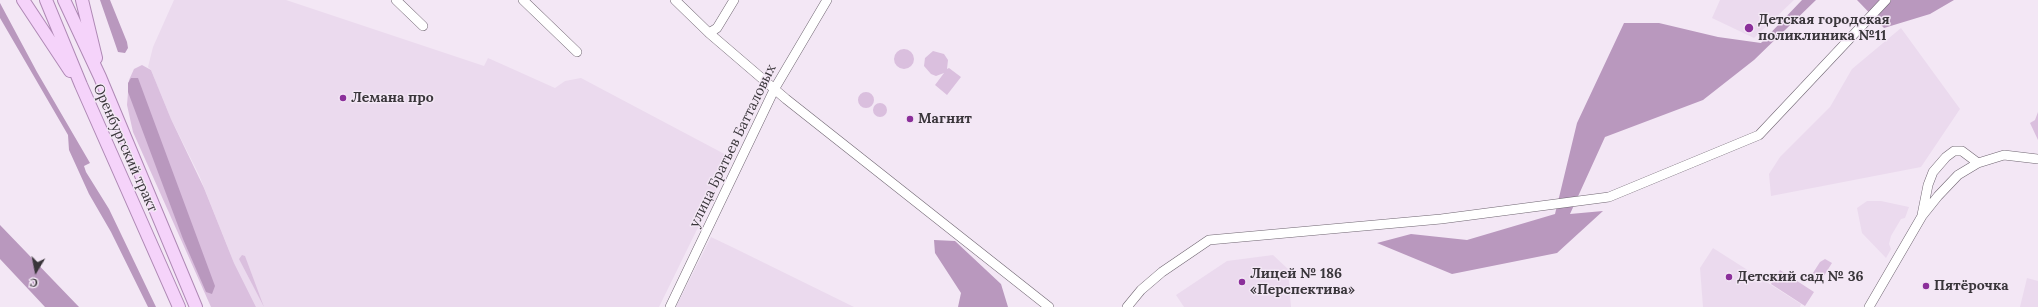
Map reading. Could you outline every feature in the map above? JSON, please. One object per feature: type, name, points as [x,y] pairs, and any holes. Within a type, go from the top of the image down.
[{"type":"main road","points":[[23,0],[58,55],[81,85]]},
{"type":"main road","name":"Оренбургский тракт","points":[[46,0],[81,85],[179,307]]},
{"type":"main road","name":"Оренбургский тракт","points":[[64,0],[100,77],[196,307]]},
{"type":"main road","points":[[82,0],[100,77]]},
{"type":"street","points":[[396,0],[423,26]]},
{"type":"street","points":[[523,0],[577,52]]},
{"type":"street","points":[[675,0],[710,33],[775,88],[1050,307]]},
{"type":"street","points":[[710,33],[717,28],[734,0]]},
{"type":"street","name":"улица Братьев Батталовых","points":[[670,307],[775,88],[826,0]]},
{"type":"street","points":[[1127,307],[1141,290],[1162,272],[1209,240],[1441,219],[1609,197],[1759,135],[1886,0]]},
{"type":"street","points":[[1922,216],[1928,185],[1933,172],[1946,157],[1954,151],[1962,151],[1978,164]]},
{"type":"street","points":[[1868,307],[1922,216],[1958,175],[1978,164],[2012,155],[2038,158]]},
{"type":"shaded area","points":[[100,0],[110,0],[127,42],[128,48],[125,53],[118,52]]},
{"type":"shaded area","points":[[174,0],[286,0],[484,66],[488,58],[555,88],[565,81],[581,78],[732,158],[659,307],[256,307],[234,263],[199,175],[171,119],[151,70],[148,67],[153,47]]},
{"type":"shaded area","name":"Детская городская поликлиника №11","points":[[1720,0],[1794,0],[1754,38],[1712,18]]},
{"type":"shaded area","points":[[1802,0],[1816,0],[1754,60],[1703,100],[1605,137],[1570,214],[1603,211],[1557,253],[1452,274],[1377,243],[1411,234],[1467,240],[1555,214],[1577,123],[1624,23],[1659,23],[1718,37],[1761,43]]},
{"type":"shaded area","points":[[1857,0],[1954,0],[1930,14],[1884,28]]},
{"type":"shaded area","points":[[0,3],[37,72],[90,163],[84,166],[86,172],[109,209],[156,307],[148,307],[111,232],[89,194],[69,150],[68,135],[0,18]]},
{"type":"shaded area","points":[[1901,28],[1960,109],[1921,167],[1771,196],[1769,174],[1780,157],[1830,107],[1852,69]]},
{"type":"shaded area","points":[[900,49],[908,49],[914,55],[914,63],[908,69],[900,69],[894,63],[894,55]]},
{"type":"shaded area","points":[[933,51],[944,54],[948,60],[947,69],[949,68],[961,77],[947,95],[935,85],[944,73],[936,76],[931,74],[924,66],[925,58]]},
{"type":"shaded area","points":[[142,65],[151,70],[171,119],[204,188],[234,263],[256,307],[211,307],[133,132],[127,105],[129,80],[134,69]]},
{"type":"shaded area","points":[[131,78],[138,78],[215,286],[212,294],[206,292],[183,239],[128,92],[128,83]]},
{"type":"shaded area","points":[[863,92],[869,92],[874,97],[872,106],[869,108],[863,108],[858,103],[858,97]]},
{"type":"shaded area","points":[[877,103],[883,103],[887,107],[887,113],[883,117],[877,117],[873,113],[873,107]]},
{"type":"shaded area","points":[[2038,112],[2038,140],[2030,123],[2035,120]]},
{"type":"shaded area","points":[[1867,201],[1881,201],[1909,207],[1905,218],[1901,219],[1891,236],[1889,244],[1891,249],[1886,258],[1862,233],[1857,208]]},
{"type":"shaded area","points":[[0,225],[79,307],[45,307],[0,259]]},
{"type":"shaded area","points":[[711,237],[734,248],[854,307],[676,307]]},
{"type":"shaded area","points":[[934,240],[955,241],[1001,284],[1008,307],[958,307],[961,293],[935,253]]},
{"type":"shaded area","name":"Детский сад № 36","points":[[1713,248],[1801,304],[1800,307],[1703,307],[1700,268]]},
{"type":"shaded area","points":[[242,255],[245,256],[264,307],[239,259]]},
{"type":"shaded area","name":"Лицей № 186 «Перспектива»","points":[[1273,255],[1288,269],[1291,307],[1184,307],[1176,295],[1227,261]]},
{"type":"shaded area","points":[[1825,259],[1832,263],[1820,282],[1811,276],[1820,262]]},
{"type":"shaded area","points":[[1780,270],[1814,292],[1805,306],[1771,284]]},
{"type":"shaded area","points":[[2027,278],[2038,281],[2038,307],[2020,307]]},
{"type":"place","name":"Детская городская поликлиника №11","points":[[1749,28]]},
{"type":"place","name":"Лемана про","points":[[343,98]]},
{"type":"place","name":"Магнит","points":[[910,119]]},
{"type":"place","name":"Детский сад № 36","points":[[1729,277]]},
{"type":"place","name":"Лицей № 186 «Перспектива»","points":[[1242,282]]},
{"type":"place","name":"Пятёрочка","points":[[1926,286]]}]
